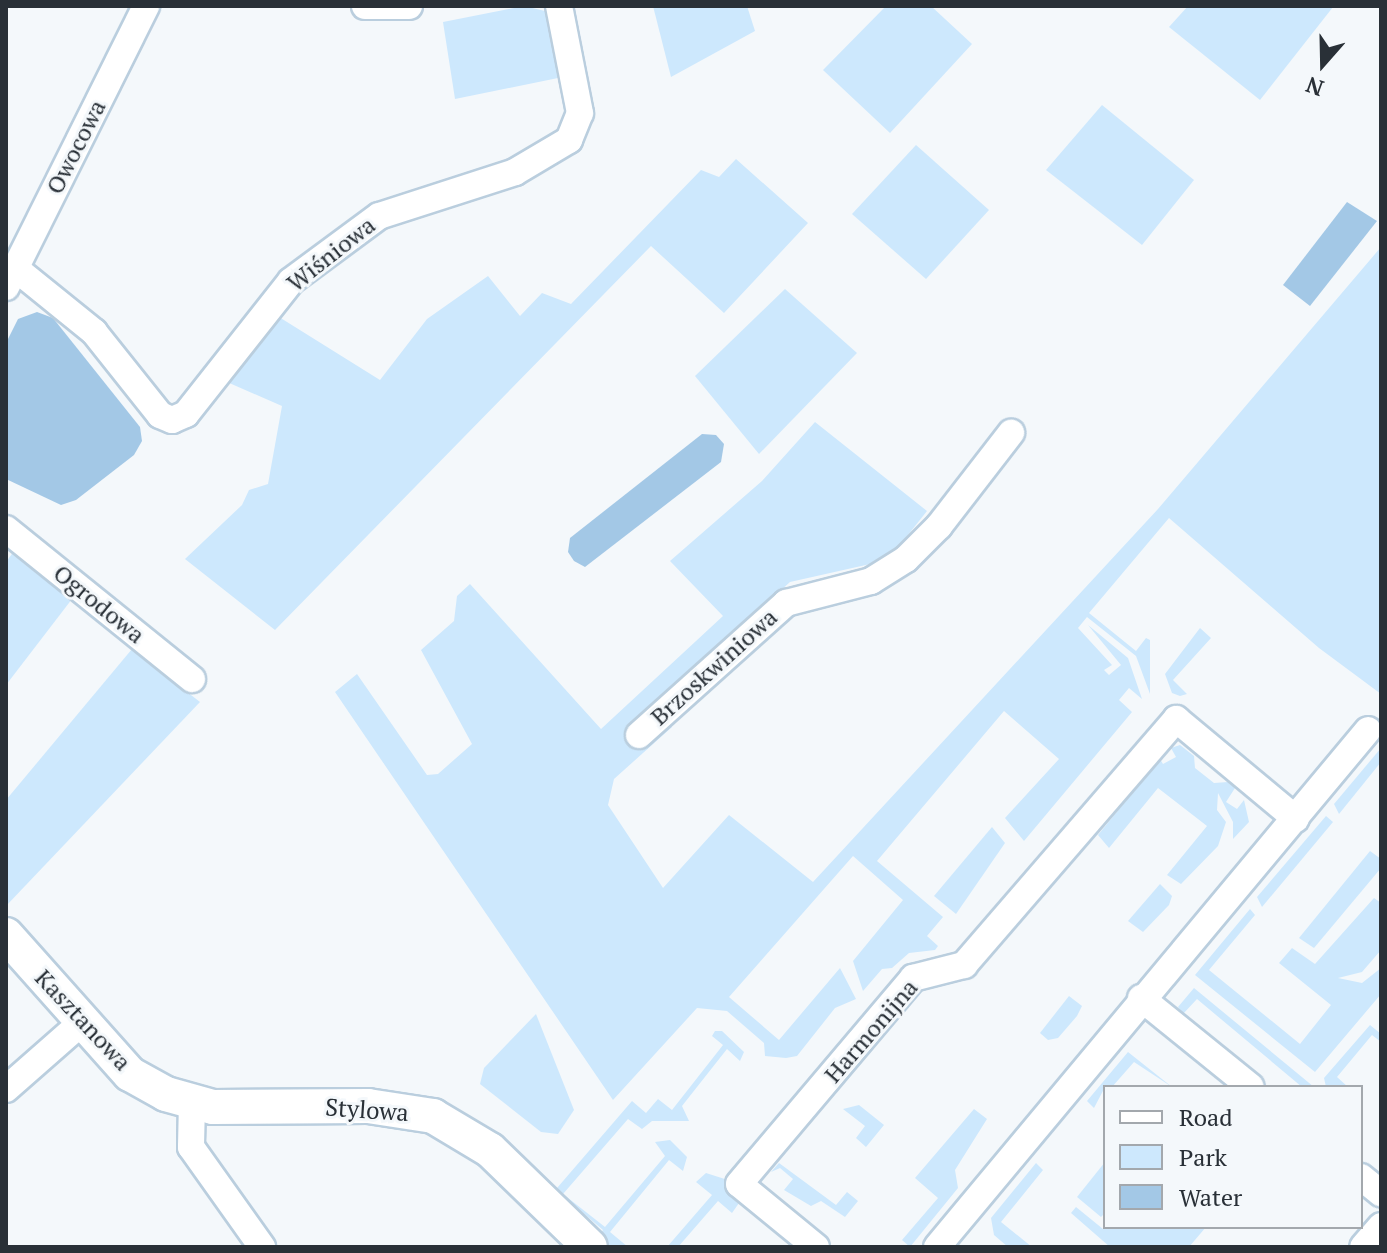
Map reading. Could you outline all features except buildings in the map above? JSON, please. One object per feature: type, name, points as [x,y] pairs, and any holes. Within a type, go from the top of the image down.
[{"type":"street","name":"Owocowa","points":[[11,278],[146,6]]},
{"type":"street","points":[[365,6],[409,6]]},
{"type":"street","name":"Wiśniowa","points":[[11,278],[94,332],[160,415],[172,420],[186,414],[291,281],[379,216],[515,172],[569,140],[580,113],[559,6]]},
{"type":"street","name":"Brzoskwiniowa","points":[[639,735],[786,603],[871,581],[906,559],[939,526],[1011,433]]},
{"type":"street","name":"Ogrodowa","points":[[6,529],[192,679]]},
{"type":"street","name":"Harmonijna","points":[[816,1247],[739,1184],[913,978],[964,965],[1176,719],[1296,819]]},
{"type":"street","points":[[944,1245],[1141,998],[1296,819],[1368,730]]},
{"type":"street","name":"Kasztanowa","points":[[6,935],[81,1023],[130,1074],[192,1102]]},
{"type":"street","points":[[1141,998],[1249,1085]]},
{"type":"street","points":[[6,1089],[81,1023]]},
{"type":"street","points":[[192,1102],[191,1147],[262,1247]]},
{"type":"street","name":"Stylowa","points":[[192,1102],[368,1106],[433,1116],[490,1150],[590,1247]]},
{"type":"street","points":[[1363,1179],[1381,1193]]},
{"type":"street","points":[[1363,1247],[1381,1226]]},
{"type":"green space","points":[[524,6],[545,11],[558,78],[455,99],[443,22]]},
{"type":"green space","points":[[653,6],[747,6],[755,31],[671,77]]},
{"type":"green space","points":[[886,6],[931,6],[972,44],[890,133],[823,70]]},
{"type":"green space","points":[[1188,6],[1333,7],[1260,100],[1169,27]]},
{"type":"green space","points":[[1102,105],[1194,180],[1142,245],[1046,170]]},
{"type":"green space","points":[[916,145],[989,210],[926,279],[852,214]]},
{"type":"green space","points":[[736,159],[808,223],[724,313],[651,246],[275,630],[185,559],[242,505],[249,490],[268,484],[282,406],[227,382],[279,317],[380,380],[427,319],[488,276],[520,316],[542,293],[571,304],[701,170],[719,177]]},
{"type":"green space","points":[[1381,247],[1381,694],[1319,648],[1169,518],[1089,613],[1136,651],[1146,638],[1150,640],[1150,694],[1136,656],[1087,617],[1078,628],[1112,665],[1104,670],[1109,675],[1121,665],[1088,625],[1128,658],[1142,699],[1129,688],[1119,700],[1132,712],[1024,841],[1005,818],[1059,759],[1004,711],[877,861],[943,917],[927,936],[938,946],[935,950],[909,953],[892,968],[882,969],[863,991],[853,961],[903,900],[853,856],[729,997],[779,1040],[840,968],[856,999],[835,1008],[797,1056],[786,1058],[765,1056],[764,1043],[727,1011],[697,1008],[613,1100],[335,692],[357,674],[427,775],[438,774],[472,744],[421,650],[454,621],[457,596],[470,584],[601,729],[723,616],[670,561],[762,481],[815,422],[927,511],[888,560],[790,582],[654,705],[672,727],[614,779],[608,805],[663,888],[729,815],[813,882],[1158,509]]},
{"type":"green space","points":[[785,289],[857,353],[759,454],[695,376]]},
{"type":"green space","points":[[14,551],[72,599],[6,685],[6,562]]},
{"type":"green space","points":[[1200,628],[1211,638],[1173,680],[1187,694],[1180,696],[1172,693],[1165,674]]},
{"type":"green space","points":[[132,649],[200,702],[6,906],[6,800]]},
{"type":"green space","points":[[1180,745],[1194,756],[1195,768],[1214,783],[1228,782],[1235,788],[1226,802],[1237,809],[1244,800],[1249,822],[1233,839],[1233,822],[1218,793],[1217,810],[1226,822],[1218,846],[1181,884],[1167,875],[1207,826],[1158,788],[1109,848],[1098,835],[1160,759],[1163,764],[1176,757],[1171,748]]},
{"type":"green space","points":[[1381,748],[1381,762],[1339,814],[1334,804]]},
{"type":"green space","points":[[1326,816],[1333,822],[1262,907],[1257,897]]},
{"type":"green space","points":[[992,827],[1005,843],[956,914],[934,896]]},
{"type":"green space","points":[[1370,851],[1381,859],[1381,868],[1314,948],[1299,938]]},
{"type":"green space","points":[[1160,884],[1172,896],[1169,905],[1143,932],[1128,921]]},
{"type":"green space","points":[[1374,898],[1381,903],[1381,950],[1362,972],[1338,978],[1362,983],[1381,968],[1381,994],[1315,1072],[1195,975],[1250,909],[1255,915],[1209,970],[1300,1044],[1331,1005],[1279,963],[1292,948],[1315,964]]},
{"type":"green space","points":[[1194,988],[1312,1085],[1300,1085],[1197,999],[1183,1014],[1178,1007]]},
{"type":"green space","points":[[1069,996],[1082,1006],[1058,1038],[1048,1040],[1040,1033]]},
{"type":"green space","points":[[536,1014],[574,1110],[558,1134],[541,1132],[480,1084],[484,1068]]},
{"type":"green space","points":[[1370,1025],[1381,1034],[1381,1042],[1372,1035],[1337,1077],[1346,1085],[1326,1085],[1324,1078]]},
{"type":"green space","points":[[715,1031],[722,1031],[744,1052],[740,1061],[727,1049],[682,1106],[689,1121],[652,1121],[642,1129],[628,1119],[563,1194],[605,1227],[665,1156],[655,1142],[670,1140],[687,1157],[683,1171],[669,1160],[610,1232],[628,1247],[608,1247],[597,1238],[603,1230],[562,1195],[556,1201],[551,1195],[632,1101],[646,1113],[658,1099],[672,1110],[723,1045],[712,1036]]},
{"type":"green space","points":[[1128,1052],[1169,1085],[1134,1062],[1114,1085],[1103,1085],[1094,1108],[1087,1101]]},
{"type":"green space","points":[[859,1105],[884,1125],[866,1147],[856,1138],[865,1126],[843,1109]]},
{"type":"green space","points":[[974,1109],[987,1119],[955,1170],[958,1188],[910,1247],[902,1240],[938,1198],[915,1178]]},
{"type":"green space","points":[[779,1163],[836,1205],[847,1192],[858,1201],[845,1217],[821,1201],[811,1206],[784,1190],[793,1179],[780,1168],[771,1172]]},
{"type":"green space","points":[[1036,1163],[1043,1170],[1001,1222],[1032,1247],[1008,1247],[994,1235],[991,1218]]},
{"type":"green space","points":[[1103,1164],[1103,1215],[1101,1217],[1077,1197]]},
{"type":"green space","points":[[706,1173],[731,1181],[741,1194],[739,1203],[732,1213],[718,1201],[678,1247],[667,1247],[712,1195],[696,1182]]},
{"type":"green space","points":[[1076,1207],[1103,1229],[1204,1229],[1189,1247],[1110,1247],[1071,1213]]},
{"type":"water","points":[[1347,202],[1377,221],[1310,306],[1283,285]]},
{"type":"water","points":[[37,312],[53,318],[140,427],[142,441],[134,455],[76,500],[61,505],[6,479],[6,343],[18,319]]},
{"type":"water","points":[[702,434],[716,435],[724,444],[721,462],[585,567],[574,561],[568,552],[570,538]]}]
